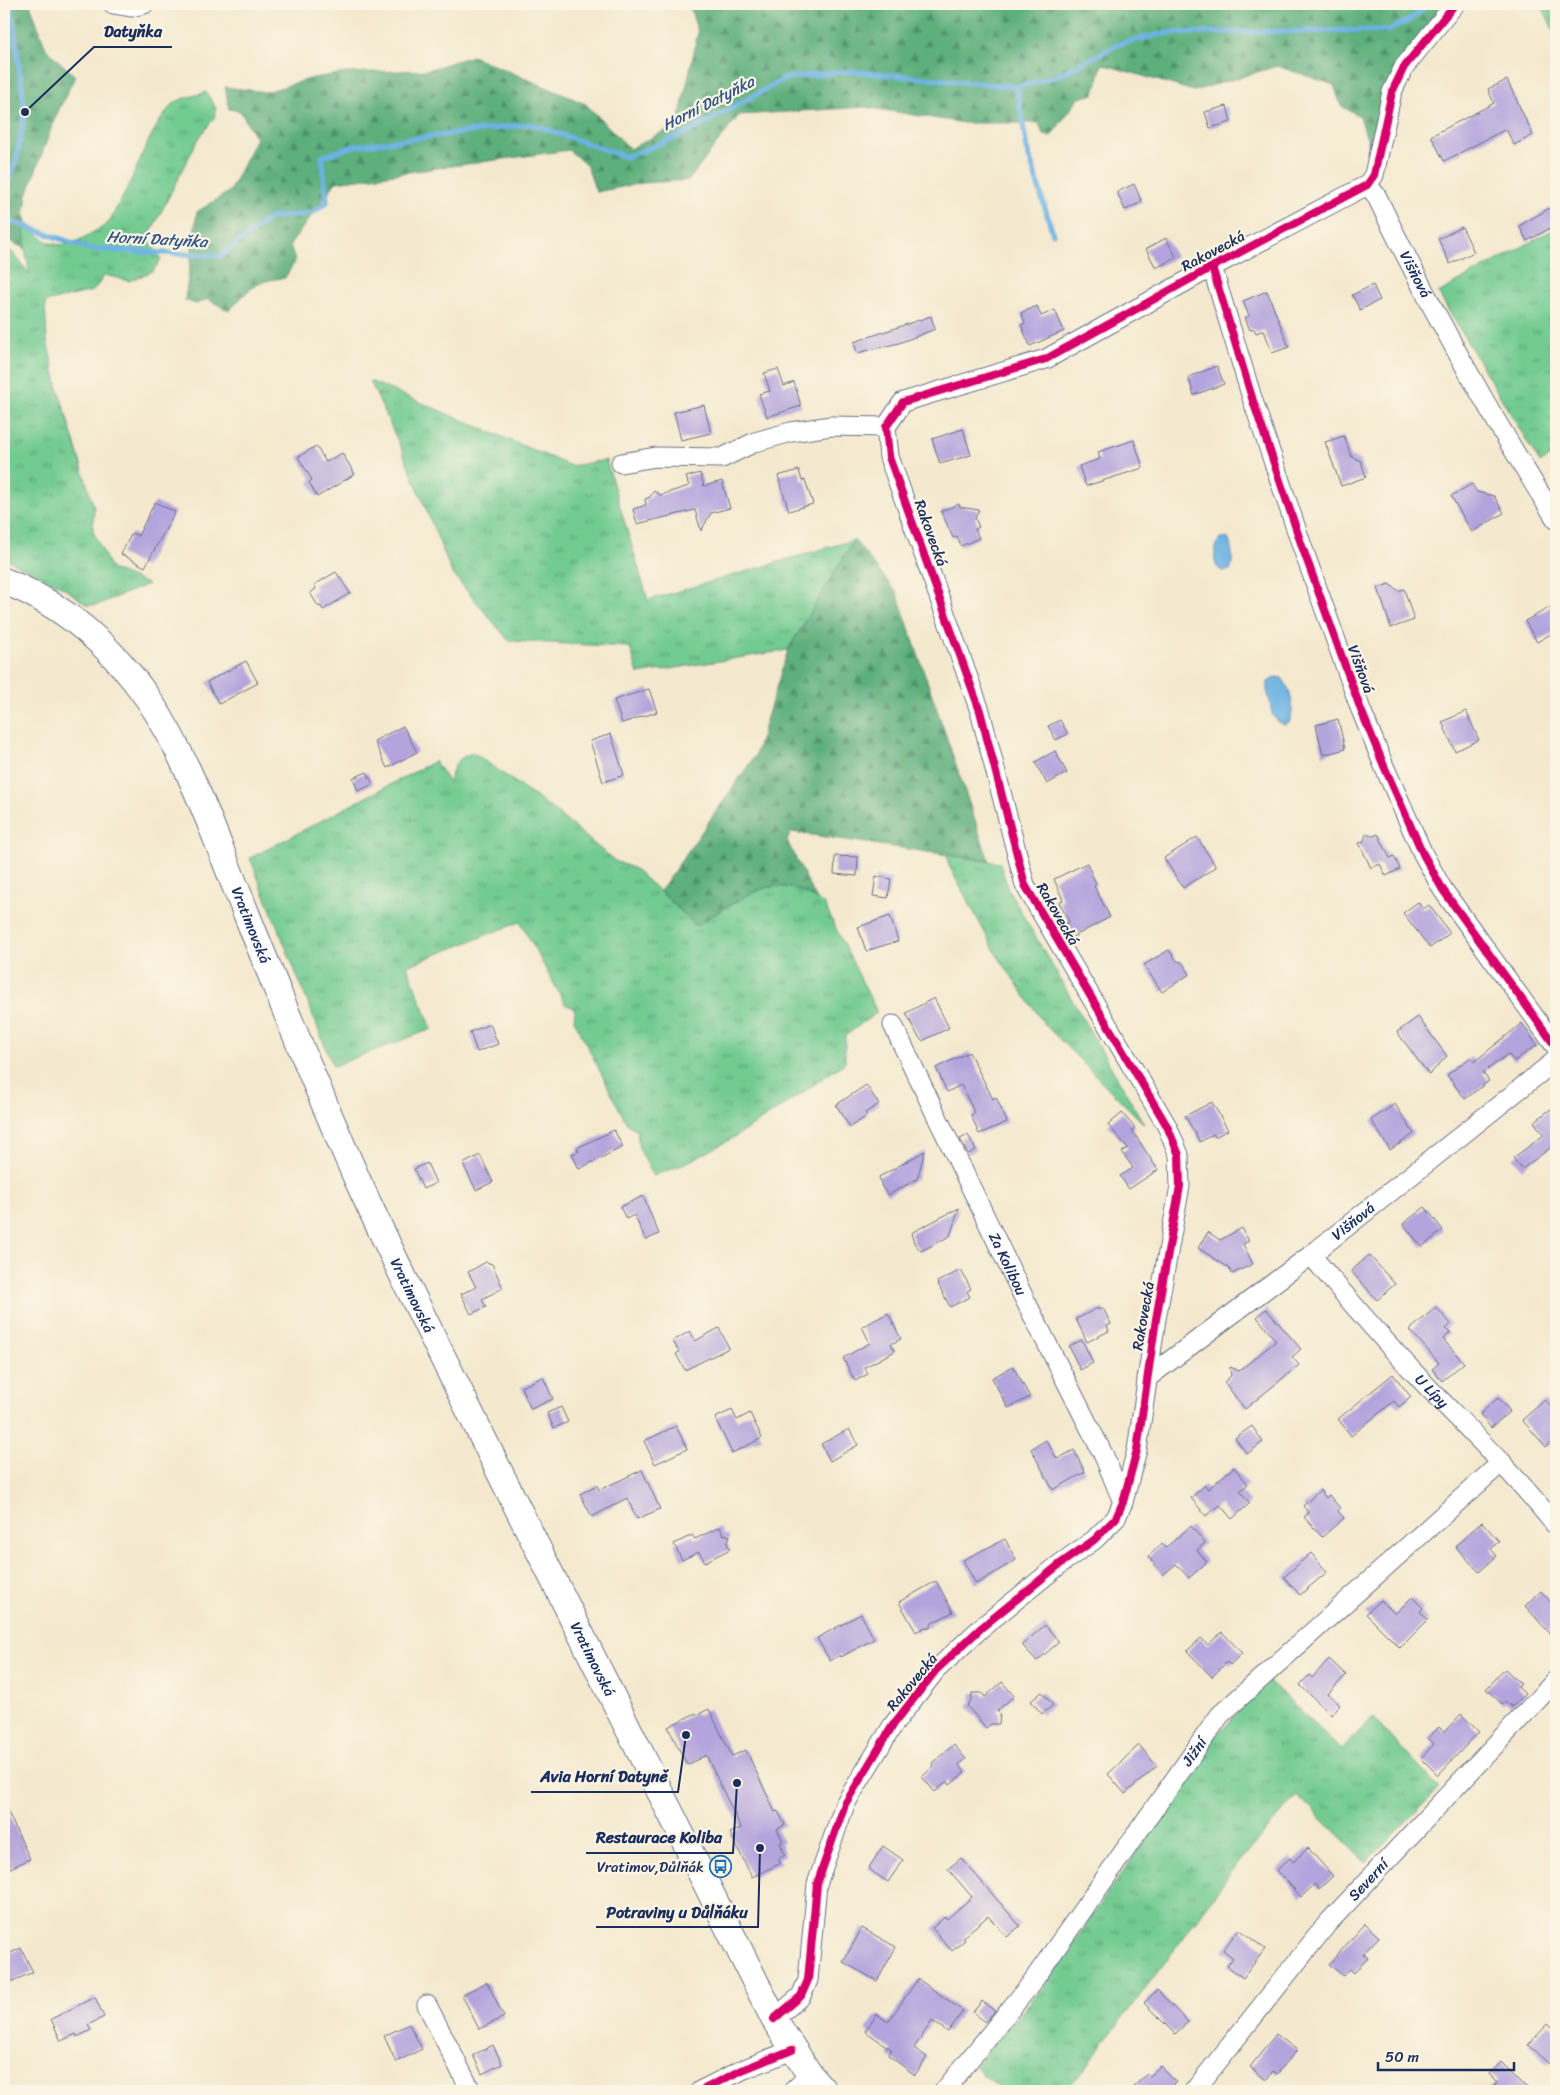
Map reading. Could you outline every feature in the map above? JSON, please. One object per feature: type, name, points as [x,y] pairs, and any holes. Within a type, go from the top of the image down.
[{"type":"main road","name":"Vratimovská","points":[[4,581],[45,600],[69,616],[108,650],[130,674],[150,701],[170,735],[199,796],[313,1076],[358,1181],[532,1539],[809,2086]]},
{"type":"street","points":[[113,4],[131,8],[144,4]]},
{"type":"street","points":[[1367,185],[1374,175],[1392,92],[1404,66],[1455,4]]},
{"type":"street","name":"Rakovecká","points":[[774,2019],[801,1996],[808,1980],[817,1884],[845,1804],[894,1725],[936,1670],[981,1628],[1060,1564],[1094,1540],[1116,1518],[1123,1502],[1137,1450],[1147,1378],[1180,1186],[1179,1155],[1167,1126],[1025,885],[980,711],[889,457],[886,427],[903,402],[1046,359],[1212,267],[1367,185]]},
{"type":"street","name":"Višňová","points":[[1367,185],[1376,194],[1416,277],[1530,478],[1556,519]]},
{"type":"street","name":"Višňová","points":[[1212,267],[1253,401],[1303,549],[1361,710],[1384,766],[1423,854],[1443,890],[1556,1047]]},
{"type":"street","points":[[620,462],[656,457],[722,458],[755,442],[791,432],[831,426],[886,427]]},
{"type":"street","name":"Za Kolibou","points":[[893,1025],[1024,1298],[1104,1456],[1123,1502]]},
{"type":"street","name":"Višňová","points":[[1147,1378],[1311,1255],[1556,1060]]},
{"type":"street","name":"U Lípy","points":[[1311,1255],[1362,1315],[1502,1462],[1556,1526]]},
{"type":"street","name":"Jižní","points":[[944,2091],[1030,1985],[1220,1715],[1502,1462]]},
{"type":"street","name":"Severní","points":[[1194,2091],[1328,1924],[1556,1680]]},
{"type":"street","points":[[428,2005],[471,2091]]},
{"type":"street","points":[[700,2091],[742,2070],[792,2050]]},
{"type":"green space","points":[[4,4],[30,4],[46,49],[75,76],[55,118],[27,195],[24,217],[25,249],[4,238]]},
{"type":"green space","points":[[689,4],[1447,4],[1378,135],[1369,146],[1360,116],[1341,106],[1334,85],[1277,66],[1194,91],[1102,64],[1094,94],[1079,98],[1051,136],[1043,134],[1039,123],[964,123],[865,107],[739,115],[689,180],[643,183],[596,192],[587,166],[569,150],[336,182],[290,245],[295,261],[285,278],[266,281],[253,287],[229,311],[208,299],[196,304],[185,300],[197,212],[230,191],[256,138],[240,111],[229,109],[225,87],[266,92],[313,78],[346,73],[427,70],[472,56],[586,104],[630,149],[678,124],[698,33]]},
{"type":"green space","points":[[1541,4],[1556,4],[1556,36]]},
{"type":"green space","points":[[206,92],[216,108],[214,118],[198,139],[148,238],[161,259],[153,271],[129,281],[105,275],[93,291],[45,302],[47,341],[58,388],[94,507],[93,531],[111,569],[148,584],[97,605],[87,605],[63,587],[4,558],[4,247],[13,253],[30,274],[25,249],[24,217],[38,235],[52,244],[61,245],[79,240],[107,224],[124,195],[154,130],[171,106],[178,101]]},
{"type":"green space","points":[[1556,228],[1556,452],[1540,463],[1438,293]]},
{"type":"green space","points":[[370,381],[571,466],[606,460],[648,600],[854,540],[788,650],[638,674],[630,647],[509,641],[452,573],[402,450]]},
{"type":"green space","points":[[854,540],[897,593],[989,861],[791,832],[787,841],[817,900],[806,893],[794,889],[769,887],[743,898],[696,926],[660,891],[755,756],[788,650]]},
{"type":"green space","points":[[474,753],[551,808],[615,861],[635,869],[696,925],[743,898],[769,887],[776,886],[798,890],[824,904],[876,1010],[876,1013],[845,1036],[845,1062],[788,1103],[731,1139],[692,1160],[653,1176],[639,1148],[637,1130],[627,1124],[574,1020],[575,1009],[565,1004],[520,922],[407,966],[432,1029],[333,1066],[250,858],[435,761],[449,783],[452,772],[459,760]]},
{"type":"green space","points":[[947,855],[1000,863],[1008,889],[1144,1124],[1045,1025],[997,955],[949,866]]},
{"type":"green space","points":[[1269,1681],[1342,1750],[1373,1717],[1439,1789],[1366,1862],[1297,1795],[1235,1867],[1067,2091],[1000,2091],[975,2066],[1043,1987],[1169,1805],[1208,1743]]},
{"type":"water","points":[[1220,538],[1228,538],[1232,558],[1230,570],[1224,571],[1216,565],[1216,548]]},
{"type":"water","points":[[1276,677],[1282,678],[1288,687],[1291,698],[1292,710],[1290,721],[1284,725],[1273,716],[1267,692],[1268,682]]},
{"type":"building","points":[[1507,80],[1533,135],[1514,145],[1506,129],[1444,161],[1431,136],[1494,103],[1488,89]]},
{"type":"building","points":[[1227,106],[1231,122],[1210,128],[1205,112]]},
{"type":"building","points":[[1134,184],[1142,202],[1125,210],[1117,192]]},
{"type":"building","points":[[1550,208],[1556,220],[1556,225],[1527,241],[1519,226]]},
{"type":"building","points":[[1462,227],[1474,252],[1450,264],[1438,239]]},
{"type":"building","points":[[1166,238],[1176,257],[1156,268],[1146,249]]},
{"type":"building","points":[[1373,285],[1380,300],[1360,310],[1352,295]]},
{"type":"building","points":[[1267,291],[1289,347],[1272,353],[1264,330],[1256,333],[1254,329],[1250,330],[1245,318],[1249,316],[1243,301]]},
{"type":"building","points":[[1037,306],[1041,316],[1055,310],[1064,331],[1030,346],[1021,325],[1025,323],[1021,313]]},
{"type":"building","points":[[931,316],[935,329],[899,343],[857,353],[854,342]]},
{"type":"building","points":[[1217,366],[1224,384],[1194,395],[1188,377]]},
{"type":"building","points":[[778,369],[784,386],[794,382],[801,406],[767,417],[759,394],[770,391],[764,373]]},
{"type":"building","points":[[704,405],[711,433],[681,440],[674,412]]},
{"type":"building","points":[[963,429],[971,455],[940,464],[932,439]]},
{"type":"building","points":[[1344,436],[1351,456],[1361,461],[1366,477],[1341,486],[1325,442]]},
{"type":"building","points":[[1134,440],[1143,468],[1086,486],[1079,466],[1100,459],[1098,452]]},
{"type":"building","points":[[316,446],[326,462],[342,453],[355,474],[317,497],[309,482],[312,480],[298,457]]},
{"type":"building","points":[[799,470],[802,481],[805,480],[813,504],[789,511],[778,476]]},
{"type":"building","points":[[700,473],[704,486],[722,481],[730,508],[711,513],[701,531],[695,510],[637,524],[633,509],[646,505],[645,499],[650,497],[654,491],[660,495],[689,486],[686,477]]},
{"type":"building","points":[[1472,484],[1477,492],[1494,496],[1504,513],[1472,532],[1451,496]]},
{"type":"building","points":[[155,502],[175,512],[145,567],[121,554],[132,533],[138,536]]},
{"type":"building","points":[[959,504],[960,507],[979,510],[975,518],[979,527],[975,529],[979,538],[961,546],[957,536],[953,538],[941,511]]},
{"type":"building","points":[[336,572],[350,593],[323,610],[310,593],[316,589],[314,585]]},
{"type":"building","points":[[1389,584],[1399,591],[1404,589],[1414,620],[1391,628],[1378,588]]},
{"type":"building","points":[[1556,604],[1556,631],[1537,642],[1525,621]]},
{"type":"building","points":[[246,661],[258,683],[219,704],[207,682]]},
{"type":"building","points":[[649,689],[657,712],[622,723],[614,700]]},
{"type":"building","points":[[1466,711],[1479,740],[1455,751],[1442,722]]},
{"type":"building","points":[[1338,719],[1345,749],[1323,755],[1316,725]]},
{"type":"building","points":[[1060,720],[1068,734],[1056,740],[1048,726]]},
{"type":"building","points":[[403,726],[417,752],[387,768],[374,741]]},
{"type":"building","points":[[611,734],[624,775],[603,782],[590,741]]},
{"type":"building","points":[[1055,751],[1067,773],[1047,784],[1035,762]]},
{"type":"building","points":[[367,772],[373,784],[358,791],[353,778]]},
{"type":"building","points":[[1366,834],[1373,836],[1378,834],[1390,858],[1394,856],[1400,869],[1386,876],[1380,864],[1371,868],[1359,843],[1364,841]]},
{"type":"building","points":[[1197,837],[1216,867],[1183,888],[1164,858]]},
{"type":"building","points":[[835,856],[858,857],[857,876],[834,874]]},
{"type":"building","points":[[1087,863],[1096,884],[1094,886],[1110,917],[1071,938],[1064,924],[1069,922],[1059,902],[1063,900],[1054,879]]},
{"type":"building","points":[[876,876],[891,879],[888,898],[873,896]]},
{"type":"building","points":[[1418,902],[1423,909],[1429,905],[1450,933],[1430,948],[1403,913]]},
{"type":"building","points":[[890,916],[898,941],[866,951],[858,927]]},
{"type":"building","points":[[1169,950],[1177,961],[1182,962],[1190,974],[1162,992],[1144,965]]},
{"type":"building","points":[[934,998],[949,1028],[922,1041],[906,1013]]},
{"type":"building","points":[[1418,1017],[1447,1056],[1429,1075],[1397,1032]]},
{"type":"building","points":[[1522,1023],[1537,1045],[1514,1061],[1508,1054],[1483,1073],[1489,1081],[1465,1099],[1447,1075],[1471,1057],[1474,1062]]},
{"type":"building","points":[[490,1024],[498,1044],[477,1052],[470,1032]]},
{"type":"building","points":[[969,1052],[993,1099],[996,1097],[1007,1122],[979,1134],[971,1115],[975,1114],[961,1085],[947,1092],[936,1068]]},
{"type":"building","points":[[866,1085],[879,1104],[865,1113],[867,1116],[850,1127],[836,1105]]},
{"type":"building","points":[[1212,1102],[1228,1130],[1215,1137],[1213,1134],[1200,1142],[1185,1116]]},
{"type":"building","points":[[1395,1104],[1414,1134],[1390,1150],[1371,1120]]},
{"type":"building","points":[[1556,1105],[1556,1151],[1553,1146],[1522,1169],[1513,1158],[1544,1135],[1534,1122]]},
{"type":"building","points":[[1122,1113],[1135,1128],[1132,1130],[1158,1170],[1129,1189],[1120,1176],[1133,1168],[1122,1152],[1128,1148],[1108,1125]]},
{"type":"building","points":[[614,1130],[623,1147],[579,1169],[572,1154],[579,1151],[577,1148]]},
{"type":"building","points":[[968,1135],[976,1150],[968,1154],[960,1139]]},
{"type":"building","points":[[925,1151],[917,1179],[888,1195],[882,1187],[879,1177]]},
{"type":"building","points":[[480,1155],[493,1182],[476,1190],[463,1164]]},
{"type":"building","points":[[427,1163],[436,1183],[423,1189],[414,1169]]},
{"type":"building","points":[[643,1196],[659,1234],[646,1240],[634,1215],[626,1219],[620,1207]]},
{"type":"building","points":[[1425,1207],[1443,1230],[1422,1247],[1403,1224]]},
{"type":"building","points":[[959,1208],[950,1236],[921,1251],[914,1243],[911,1233]]},
{"type":"building","points":[[1242,1228],[1249,1241],[1243,1244],[1253,1264],[1232,1274],[1229,1268],[1198,1248],[1208,1232],[1220,1240]]},
{"type":"building","points":[[1369,1255],[1395,1284],[1377,1300],[1351,1271]]},
{"type":"building","points":[[486,1262],[492,1264],[503,1288],[482,1299],[486,1307],[471,1314],[461,1294],[476,1287],[468,1272]]},
{"type":"building","points":[[961,1270],[971,1289],[967,1291],[970,1297],[950,1307],[937,1282]]},
{"type":"building","points":[[1436,1307],[1451,1324],[1446,1329],[1450,1333],[1443,1339],[1464,1363],[1442,1381],[1432,1369],[1439,1363],[1410,1330]]},
{"type":"building","points":[[1098,1308],[1099,1310],[1103,1308],[1111,1324],[1107,1326],[1109,1331],[1087,1342],[1076,1319]]},
{"type":"building","points":[[1266,1309],[1301,1349],[1292,1357],[1299,1365],[1245,1409],[1224,1382],[1231,1376],[1230,1367],[1239,1371],[1276,1341],[1257,1317]]},
{"type":"building","points":[[888,1313],[901,1339],[891,1344],[895,1351],[865,1367],[868,1374],[855,1381],[843,1358],[870,1343],[862,1327]]},
{"type":"building","points":[[719,1328],[729,1348],[685,1370],[676,1354],[679,1352],[673,1341],[690,1331],[695,1341]]},
{"type":"building","points":[[1082,1340],[1093,1363],[1080,1370],[1069,1346]]},
{"type":"building","points":[[1013,1366],[1030,1397],[1008,1408],[992,1378]]},
{"type":"building","points":[[1393,1374],[1411,1397],[1399,1407],[1394,1401],[1351,1436],[1338,1419]]},
{"type":"building","points":[[543,1377],[553,1399],[531,1409],[521,1387]]},
{"type":"building","points":[[1498,1398],[1510,1411],[1491,1428],[1480,1414]]},
{"type":"building","points":[[1545,1400],[1556,1413],[1556,1438],[1546,1447],[1522,1420]]},
{"type":"building","points":[[561,1407],[568,1422],[554,1428],[547,1413]]},
{"type":"building","points":[[732,1410],[737,1420],[750,1413],[762,1438],[732,1453],[715,1418]]},
{"type":"building","points":[[676,1426],[687,1449],[655,1464],[644,1441]]},
{"type":"building","points":[[1252,1426],[1263,1442],[1247,1454],[1235,1438]]},
{"type":"building","points":[[849,1429],[858,1445],[830,1461],[821,1444]]},
{"type":"building","points":[[1046,1440],[1057,1459],[1074,1450],[1085,1472],[1053,1490],[1031,1449]]},
{"type":"building","points":[[1234,1467],[1248,1484],[1240,1491],[1250,1503],[1232,1519],[1220,1505],[1206,1516],[1191,1498],[1205,1485],[1208,1489]]},
{"type":"building","points":[[642,1470],[660,1509],[637,1519],[627,1498],[592,1517],[580,1494],[597,1485],[599,1490]]},
{"type":"building","points":[[1320,1490],[1326,1498],[1329,1495],[1340,1508],[1338,1511],[1344,1518],[1322,1537],[1304,1517],[1309,1513],[1303,1506]]},
{"type":"building","points":[[1482,1522],[1499,1541],[1491,1549],[1497,1556],[1479,1572],[1455,1546]]},
{"type":"building","points":[[1191,1526],[1205,1543],[1197,1550],[1207,1562],[1189,1578],[1176,1564],[1163,1575],[1148,1556],[1162,1544],[1165,1548]]},
{"type":"building","points":[[720,1527],[723,1534],[730,1536],[727,1543],[730,1549],[705,1562],[699,1552],[682,1560],[674,1544],[692,1535],[695,1539]]},
{"type":"building","points":[[1005,1539],[1016,1560],[976,1584],[963,1560]]},
{"type":"building","points":[[1311,1553],[1327,1572],[1300,1595],[1284,1577]]},
{"type":"building","points":[[936,1581],[953,1612],[932,1623],[930,1628],[925,1627],[916,1632],[899,1602]]},
{"type":"building","points":[[1541,1591],[1556,1608],[1556,1640],[1525,1606]]},
{"type":"building","points":[[1412,1597],[1423,1608],[1420,1612],[1428,1620],[1400,1648],[1366,1614],[1381,1600],[1395,1614]]},
{"type":"building","points":[[861,1614],[874,1639],[830,1661],[817,1638]]},
{"type":"building","points":[[1045,1625],[1059,1642],[1037,1661],[1022,1645]]},
{"type":"building","points":[[1222,1632],[1242,1653],[1230,1665],[1227,1662],[1212,1677],[1187,1651],[1201,1638],[1208,1645]]},
{"type":"building","points":[[1329,1659],[1346,1675],[1328,1694],[1340,1705],[1331,1715],[1300,1685],[1309,1675],[1312,1678]]},
{"type":"building","points":[[1505,1669],[1521,1684],[1518,1687],[1525,1694],[1512,1707],[1505,1701],[1502,1704],[1486,1689]]},
{"type":"building","points":[[1002,1682],[1014,1696],[997,1711],[1000,1714],[999,1724],[991,1724],[986,1728],[967,1706],[971,1701],[972,1693],[982,1693],[985,1697]]},
{"type":"building","points":[[1042,1692],[1053,1705],[1042,1714],[1031,1701]]},
{"type":"building","points":[[709,1709],[732,1756],[746,1750],[775,1812],[778,1811],[785,1825],[777,1829],[783,1842],[780,1843],[785,1855],[778,1859],[781,1863],[752,1877],[730,1833],[741,1828],[706,1755],[687,1765],[668,1727],[696,1713],[697,1715]]},
{"type":"building","points":[[1461,1714],[1479,1732],[1438,1775],[1421,1758],[1434,1744],[1428,1738],[1439,1727],[1444,1732]]},
{"type":"building","points":[[954,1745],[966,1759],[959,1765],[965,1772],[950,1785],[947,1781],[935,1792],[922,1777],[934,1766],[932,1763]]},
{"type":"building","points":[[1139,1745],[1157,1766],[1125,1794],[1108,1774]]},
{"type":"building","points":[[4,1804],[30,1859],[4,1871]]},
{"type":"building","points":[[883,1846],[903,1860],[888,1882],[868,1869]]},
{"type":"building","points":[[1308,1848],[1333,1876],[1319,1889],[1315,1884],[1301,1897],[1277,1870],[1290,1858],[1293,1862]]},
{"type":"building","points":[[961,1858],[1020,1926],[1007,1937],[988,1916],[963,1937],[965,1940],[952,1951],[932,1928],[945,1917],[947,1919],[972,1897],[948,1869]]},
{"type":"building","points":[[1365,1924],[1379,1937],[1363,1954],[1368,1958],[1354,1973],[1350,1969],[1343,1976],[1329,1964]]},
{"type":"building","points":[[862,1928],[896,1947],[877,1981],[843,1962]]},
{"type":"building","points":[[1239,1929],[1265,1949],[1243,1978],[1227,1966],[1233,1958],[1223,1950]]},
{"type":"building","points":[[21,1948],[33,1972],[4,1985],[4,1956]]},
{"type":"building","points":[[918,1979],[963,2011],[948,2032],[932,2021],[914,2048],[927,2057],[915,2075],[888,2055],[892,2050],[865,2031],[877,2014],[888,2022]]},
{"type":"building","points":[[487,1982],[504,2017],[479,2029],[462,1995]]},
{"type":"building","points":[[1157,1990],[1188,2022],[1175,2034],[1144,2003]]},
{"type":"building","points":[[95,1997],[104,2017],[88,2025],[91,2030],[77,2037],[76,2034],[61,2041],[51,2019]]},
{"type":"building","points":[[982,2001],[995,2011],[985,2022],[973,2012]]},
{"type":"building","points":[[409,2024],[422,2049],[396,2062],[384,2036]]},
{"type":"building","points":[[1548,2024],[1556,2032],[1556,2056],[1549,2064],[1528,2045]]},
{"type":"building","points":[[1276,2034],[1297,2050],[1277,2074],[1273,2071],[1266,2080],[1250,2067]]},
{"type":"building","points":[[493,2045],[502,2064],[482,2074],[473,2055]]},
{"type":"building","points":[[1501,2062],[1530,2091],[1488,2091],[1498,2082],[1490,2074]]},
{"type":"building","points":[[1160,2066],[1176,2082],[1167,2091],[1130,2091],[1147,2074],[1150,2076]]},
{"type":"waterway","points":[[4,196],[16,161],[25,112],[11,4]]},
{"type":"waterway","name":"Horní Datyňka","points":[[4,219],[90,249],[221,256],[269,218],[312,213],[327,202],[322,157],[354,146],[531,124],[626,157],[687,133],[786,78],[849,71],[1017,87],[1057,76],[1119,44],[1166,33],[1390,30],[1413,18],[1428,4]]},
{"type":"waterway","points":[[1017,87],[1027,149],[1053,234]]},
{"type":"cycle path","points":[[774,2019],[801,1996],[808,1980],[817,1884],[845,1804],[893,1725],[936,1670],[981,1628],[1060,1564],[1094,1540],[1116,1518],[1123,1502],[1137,1450],[1156,1319],[1180,1186],[1179,1155],[1167,1126],[1025,885],[980,711],[889,457],[886,427],[903,402],[1046,359],[1212,267],[1367,185],[1374,175],[1392,92],[1404,67],[1455,4]]},
{"type":"cycle path","points":[[1212,267],[1253,401],[1303,549],[1361,710],[1384,766],[1423,854],[1443,890],[1556,1047]]},
{"type":"cycle path","points":[[700,2091],[742,2070],[792,2050]]},
{"type":"place","name":"Datyňka","points":[[25,112]]},
{"type":"place","name":"Avia Horní Datyně","points":[[686,1735]]},
{"type":"place","name":"Restaurace Koliba","points":[[737,1783]]},
{"type":"place","name":"Potraviny u Důlňáku","points":[[760,1848]]},
{"type":"place","name":"Vratimov,Důlňák","points":[[720,1867]]}]
